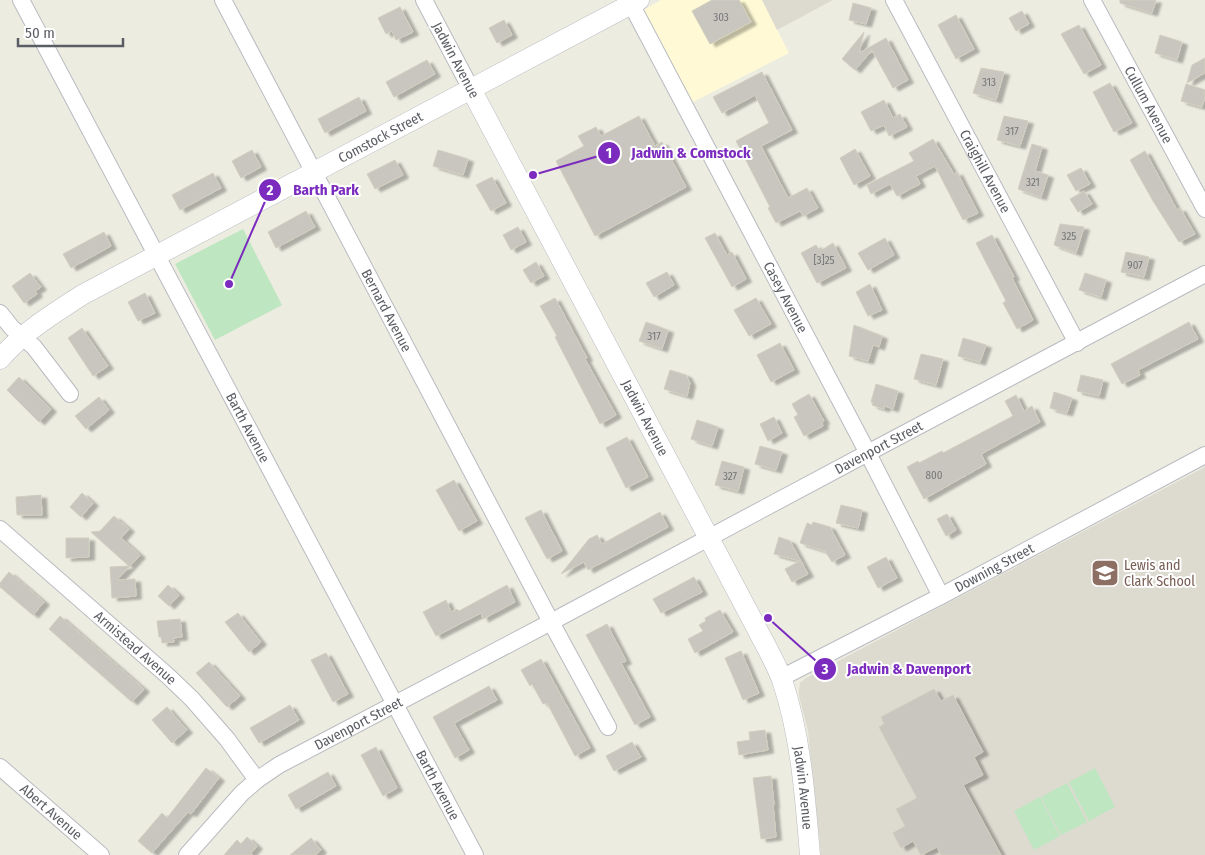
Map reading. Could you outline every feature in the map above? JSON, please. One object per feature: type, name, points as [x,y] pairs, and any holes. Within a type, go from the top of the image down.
[{"type":"street","name":"Barth Avenue","points":[[21,0],[475,855]]},
{"type":"street","name":"Bernard Avenue","points":[[223,0],[551,622]]},
{"type":"street","name":"Jadwin Avenue","points":[[424,0],[767,647],[781,678],[791,709],[803,778],[810,855]]},
{"type":"street","name":"Craighill Avenue","points":[[894,0],[1077,343]]},
{"type":"street","name":"Cullum Avenue","points":[[1092,0],[1205,209]]},
{"type":"street","name":"Comstock Street","points":[[0,359],[33,328],[82,295],[633,1]]},
{"type":"street","name":"Casey Avenue","points":[[633,1],[941,596]]},
{"type":"street","name":"Davenport Street","points":[[187,855],[242,793],[278,765],[1205,274]]},
{"type":"street","points":[[0,313],[12,328],[34,347],[70,394]]},
{"type":"street","name":"Downing Street","points":[[781,678],[941,596],[1205,455]]},
{"type":"street","name":"Armistead Avenue","points":[[0,529],[186,693],[227,739],[257,780]]},
{"type":"street","points":[[551,622],[608,727]]},
{"type":"street","name":"Abert Avenue","points":[[0,767],[101,855]]},
{"type":"shaded area","points":[[661,0],[762,0],[789,53],[691,103],[642,11]]},
{"type":"shaded area","points":[[762,0],[833,0],[777,30]]},
{"type":"shaded area","name":"Lewis and Clark School","points":[[1205,467],[1205,855],[821,855],[808,731],[799,696],[800,683],[806,678]]},
{"type":"green space","points":[[243,229],[282,305],[215,340],[175,264]]},
{"type":"green space","points":[[1095,768],[1115,807],[1089,821],[1069,782]]},
{"type":"green space","points":[[1067,783],[1087,822],[1061,835],[1041,797]]},
{"type":"green space","points":[[1040,797],[1060,836],[1034,850],[1014,811]]},
{"type":"building","points":[[712,0],[739,0],[751,22],[710,44],[692,11]]},
{"type":"building","points":[[1120,0],[1156,0],[1152,13],[1120,3]]},
{"type":"building","points":[[853,3],[871,8],[866,24],[849,20]]},
{"type":"building","points":[[400,7],[413,32],[396,40],[392,31],[386,34],[378,18]]},
{"type":"building","points":[[1022,11],[1029,24],[1016,31],[1009,18]]},
{"type":"building","points":[[956,15],[974,49],[956,59],[938,25]]},
{"type":"building","points":[[504,20],[512,35],[497,43],[489,28]]},
{"type":"building","points":[[1079,25],[1101,65],[1084,74],[1061,34]]},
{"type":"building","points":[[864,32],[859,53],[886,38],[908,80],[893,88],[872,50],[855,70],[842,59]]},
{"type":"building","points":[[1160,35],[1182,42],[1177,60],[1155,53]]},
{"type":"building","points":[[1205,58],[1205,73],[1187,83],[1192,65]]},
{"type":"building","points":[[427,60],[435,74],[394,97],[386,82]]},
{"type":"building","points":[[981,68],[1004,72],[996,100],[973,93]]},
{"type":"building","points":[[762,72],[792,130],[761,146],[788,198],[807,188],[818,208],[803,216],[800,211],[776,223],[768,208],[770,207],[736,141],[769,123],[755,95],[722,113],[713,97]]},
{"type":"building","points":[[1110,83],[1132,123],[1114,132],[1093,92]]},
{"type":"building","points":[[1186,84],[1205,90],[1202,107],[1181,101]]},
{"type":"building","points":[[359,97],[366,111],[325,133],[318,119]]},
{"type":"building","points":[[884,100],[893,118],[900,114],[907,127],[889,136],[884,125],[871,131],[861,112]]},
{"type":"building","points":[[639,116],[655,146],[662,142],[686,187],[595,236],[556,161],[584,146],[578,136],[596,127],[601,136]]},
{"type":"building","points":[[1004,116],[1028,121],[1020,146],[997,140]]},
{"type":"building","points":[[933,139],[954,174],[957,172],[978,213],[963,220],[935,166],[916,176],[920,184],[897,196],[890,184],[871,194],[867,185],[914,161],[909,153]]},
{"type":"building","points":[[1032,144],[1042,147],[1035,171],[1048,175],[1041,197],[1018,189]]},
{"type":"building","points":[[855,149],[870,176],[854,185],[840,158]]},
{"type":"building","points":[[252,150],[261,167],[241,178],[232,161]]},
{"type":"building","points":[[438,150],[468,159],[463,175],[433,166]]},
{"type":"building","points":[[1145,151],[1177,210],[1180,208],[1195,234],[1179,242],[1130,160]]},
{"type":"building","points":[[395,160],[403,175],[375,189],[367,174]]},
{"type":"building","points":[[1081,168],[1090,184],[1076,191],[1067,175]]},
{"type":"building","points":[[213,173],[221,188],[180,210],[172,195]]},
{"type":"building","points":[[492,177],[506,203],[491,211],[476,185]]},
{"type":"building","points":[[1084,191],[1092,204],[1078,212],[1070,199]]},
{"type":"building","points":[[306,211],[315,227],[276,248],[268,232]]},
{"type":"building","points":[[1060,224],[1084,227],[1076,253],[1054,245]]},
{"type":"building","points":[[518,227],[526,242],[511,250],[503,235]]},
{"type":"building","points":[[104,232],[111,246],[71,268],[63,254]]},
{"type":"building","points":[[715,233],[727,255],[732,252],[746,279],[732,287],[705,238]]},
{"type":"building","points":[[992,235],[1014,277],[1012,278],[1033,320],[1017,329],[1003,303],[1006,301],[976,243]]},
{"type":"building","points":[[885,238],[894,255],[868,270],[858,253]]},
{"type":"building","points":[[833,243],[846,268],[817,283],[801,253],[816,245],[820,251]]},
{"type":"building","points":[[1126,252],[1149,257],[1144,277],[1121,272]]},
{"type":"building","points":[[536,262],[544,276],[531,283],[523,270]]},
{"type":"building","points":[[667,272],[674,285],[654,297],[646,283]]},
{"type":"building","points":[[30,273],[41,287],[35,291],[37,294],[24,303],[12,286]]},
{"type":"building","points":[[1085,273],[1106,280],[1101,297],[1079,290]]},
{"type":"building","points":[[870,284],[882,310],[868,316],[856,292]]},
{"type":"building","points":[[145,293],[155,313],[138,321],[128,302]]},
{"type":"building","points":[[555,298],[587,358],[585,359],[616,415],[600,424],[555,337],[557,336],[540,306]]},
{"type":"building","points":[[756,298],[771,324],[749,336],[734,310]]},
{"type":"building","points":[[646,322],[668,330],[662,349],[639,341]]},
{"type":"building","points":[[1189,322],[1198,339],[1138,370],[1140,375],[1122,384],[1111,364]]},
{"type":"building","points":[[854,325],[882,336],[879,347],[873,345],[868,361],[849,356]]},
{"type":"building","points":[[82,328],[108,366],[93,376],[68,338]]},
{"type":"building","points":[[963,338],[986,345],[980,362],[958,356]]},
{"type":"building","points":[[780,343],[794,370],[771,382],[757,355]]},
{"type":"building","points":[[921,354],[943,359],[936,385],[914,379]]},
{"type":"building","points":[[670,370],[686,375],[690,383],[687,396],[664,389]]},
{"type":"building","points":[[1081,375],[1103,380],[1099,396],[1077,391]]},
{"type":"building","points":[[19,377],[51,409],[39,422],[7,390]]},
{"type":"building","points":[[876,384],[898,391],[893,409],[885,406],[884,409],[872,405],[873,403],[871,402]]},
{"type":"building","points":[[1054,392],[1072,398],[1067,413],[1050,408]]},
{"type":"building","points":[[809,394],[824,421],[822,423],[823,426],[804,436],[794,417],[798,415],[792,404]]},
{"type":"building","points":[[1016,395],[1024,411],[1032,406],[1040,422],[981,454],[986,464],[924,499],[907,467],[942,451],[943,453],[1013,416],[1005,401]]},
{"type":"building","points":[[99,397],[109,410],[86,429],[75,416]]},
{"type":"building","points":[[774,417],[782,433],[768,441],[760,424]]},
{"type":"building","points":[[697,420],[718,427],[712,446],[691,439]]},
{"type":"building","points":[[627,437],[648,477],[626,488],[606,448]]},
{"type":"building","points":[[760,446],[782,452],[776,470],[755,464]]},
{"type":"building","points":[[722,461],[744,467],[738,491],[715,485]]},
{"type":"building","points":[[454,480],[477,521],[459,531],[436,490]]},
{"type":"building","points":[[82,493],[93,503],[81,517],[70,507]]},
{"type":"building","points":[[41,495],[42,515],[17,515],[16,497]]},
{"type":"building","points":[[841,505],[862,510],[858,528],[836,523]]},
{"type":"building","points":[[541,510],[562,551],[547,559],[525,518]]},
{"type":"building","points":[[660,512],[668,527],[588,570],[584,562],[561,574],[589,539],[597,535],[602,544]]},
{"type":"building","points":[[947,514],[956,530],[946,536],[937,519]]},
{"type":"building","points":[[114,516],[129,529],[121,538],[140,555],[117,580],[135,579],[136,596],[112,598],[110,567],[129,566],[91,532],[100,531]]},
{"type":"building","points":[[813,522],[830,527],[845,555],[832,562],[825,551],[800,543],[807,523],[812,525]]},
{"type":"building","points":[[779,537],[790,541],[808,574],[792,582],[785,569],[800,561],[774,554]]},
{"type":"building","points":[[66,538],[89,538],[89,557],[66,558]]},
{"type":"building","points":[[886,557],[897,578],[878,588],[867,567]]},
{"type":"building","points":[[9,572],[44,602],[33,615],[0,587],[0,583]]},
{"type":"building","points":[[694,577],[702,592],[661,613],[653,599]]},
{"type":"building","points":[[168,585],[179,595],[169,606],[158,596]]},
{"type":"building","points":[[507,585],[515,602],[483,619],[481,613],[436,636],[423,612],[446,600],[451,612],[457,609],[459,611]]},
{"type":"building","points":[[720,610],[733,632],[695,653],[688,639],[703,631],[699,625],[706,621],[705,618]]},
{"type":"building","points":[[238,613],[261,642],[249,652],[225,622]]},
{"type":"building","points":[[60,616],[144,689],[132,702],[49,629]]},
{"type":"building","points":[[180,619],[182,637],[173,638],[174,642],[162,643],[161,637],[159,637],[157,621]]},
{"type":"building","points":[[607,624],[626,661],[621,663],[650,717],[635,725],[586,635]]},
{"type":"building","points":[[741,651],[759,693],[743,700],[725,658]]},
{"type":"building","points":[[326,653],[348,694],[333,702],[311,660]]},
{"type":"building","points":[[541,659],[590,748],[575,756],[547,703],[543,704],[532,684],[530,686],[521,670]]},
{"type":"building","points":[[209,662],[240,696],[227,707],[196,673]]},
{"type":"building","points":[[489,686],[497,700],[454,723],[469,750],[455,758],[433,717]]},
{"type":"building","points":[[934,689],[941,701],[953,695],[983,752],[974,757],[983,775],[963,785],[1001,855],[941,855],[937,847],[921,855],[913,841],[901,848],[893,833],[905,826],[896,809],[917,798],[879,727],[884,724],[881,717]]},
{"type":"building","points":[[290,705],[299,720],[259,743],[250,728]]},
{"type":"building","points":[[167,707],[187,730],[172,743],[152,720]]},
{"type":"building","points":[[765,730],[768,750],[739,755],[737,742],[750,740],[749,732]]},
{"type":"building","points":[[632,742],[641,757],[614,771],[606,756]]},
{"type":"building","points":[[376,747],[397,788],[383,796],[361,755]]},
{"type":"building","points":[[206,768],[219,778],[191,814],[188,812],[152,853],[138,841],[162,813],[167,818]]},
{"type":"building","points":[[328,772],[336,786],[296,809],[288,795]]},
{"type":"building","points":[[771,776],[776,837],[761,839],[753,778]]},
{"type":"building","points":[[247,837],[257,846],[251,853],[252,855],[224,855],[237,840],[241,844]]},
{"type":"building","points":[[311,838],[321,850],[315,855],[290,855]]},
{"type":"place","name":"Jadwin & Comstock","points":[[533,175]]},
{"type":"place","name":"Barth Park","points":[[229,284]]},
{"type":"place","name":"Lewis and Clark School","points":[[1105,573]]},
{"type":"place","name":"Jadwin & Davenport","points":[[768,618]]}]
